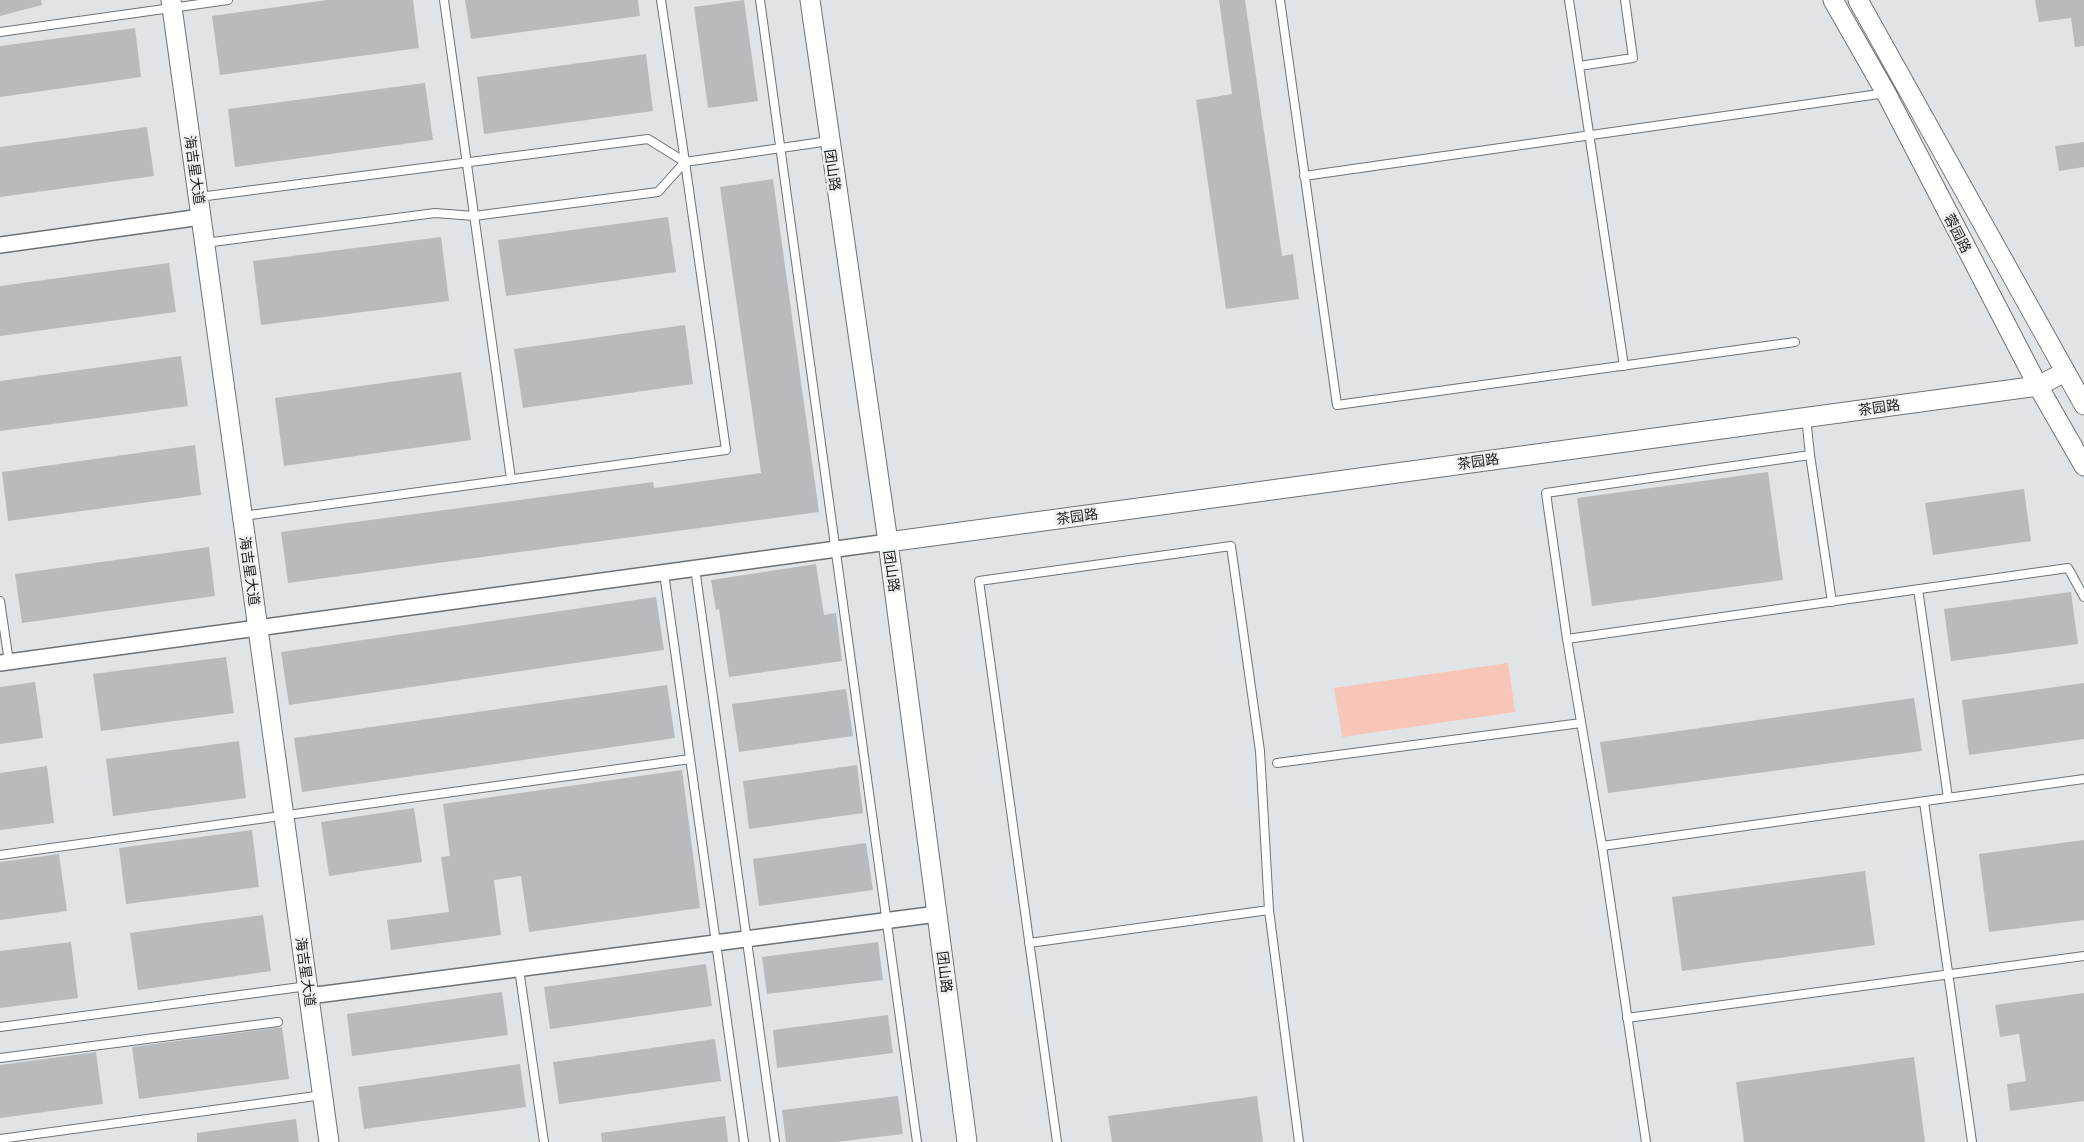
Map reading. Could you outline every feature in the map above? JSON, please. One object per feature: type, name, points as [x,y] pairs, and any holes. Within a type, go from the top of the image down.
[{"type":"street","name":"团山路","points":[[810,0],[888,542],[967,1142]]},
{"type":"street","name":"蓉园路","points":[[1833,0],[1886,93],[2038,386],[2084,466]]},
{"type":"street","name":"蓉园路","points":[[1858,0],[2084,404]]},
{"type":"street","name":"海吉星大道","points":[[172,4],[329,1142]]},
{"type":"street","points":[[0,245],[201,217]]},
{"type":"street","name":"茶园路","points":[[888,542],[2038,386],[2065,372]]},
{"type":"street","points":[[4,662],[888,542]]},
{"type":"street","points":[[309,991],[519,969],[937,914]]},
{"type":"lane","points":[[0,32],[172,4],[228,0]]},
{"type":"lane","points":[[444,0],[511,479]]},
{"type":"lane","points":[[243,516],[726,450],[661,0]]},
{"type":"lane","points":[[760,0],[917,1142]]},
{"type":"lane","points":[[1280,0],[1338,405],[1794,342]]},
{"type":"lane","points":[[1569,0],[1624,366]]},
{"type":"lane","points":[[1579,66],[1633,58],[1625,0]]},
{"type":"lane","points":[[1304,176],[1886,93]]},
{"type":"lane","points":[[198,198],[648,139],[685,162]]},
{"type":"lane","points":[[205,243],[435,213],[474,216],[658,192],[685,162],[829,141]]},
{"type":"lane","points":[[1806,417],[1832,602]]},
{"type":"lane","points":[[1646,1142],[1602,846],[1567,639],[1546,493],[1810,455]]},
{"type":"lane","points":[[1057,1142],[979,581],[1231,546],[1260,750],[1269,910],[1299,1142]]},
{"type":"lane","points":[[695,568],[775,1142]]},
{"type":"lane","points":[[1567,639],[2068,568],[2084,597]]},
{"type":"lane","points":[[664,572],[744,1142]]},
{"type":"lane","points":[[1918,589],[1948,798]]},
{"type":"lane","points":[[0,601],[4,662]]},
{"type":"lane","points":[[1276,763],[1581,723]]},
{"type":"lane","points":[[0,855],[690,759]]},
{"type":"lane","points":[[1602,846],[2084,779]]},
{"type":"lane","points":[[1924,802],[1972,1142]]},
{"type":"lane","points":[[1029,943],[1269,910]]},
{"type":"lane","points":[[1627,1018],[2084,956]]},
{"type":"lane","points":[[519,969],[544,1142]]},
{"type":"lane","points":[[0,1027],[309,991]]},
{"type":"lane","points":[[0,1058],[278,1022]]},
{"type":"lane","points":[[0,1140],[323,1095]]},
{"type":"shaded area","points":[[1508,663],[1515,712],[1342,737],[1334,688]]},
{"type":"building","points":[[0,0],[41,0],[42,5],[0,16]]},
{"type":"building","points":[[327,0],[413,0],[419,48],[220,75],[212,16]]},
{"type":"building","points":[[465,0],[638,0],[640,16],[471,39]]},
{"type":"building","points":[[744,0],[758,101],[708,108],[694,7]]},
{"type":"building","points":[[1219,0],[1245,0],[1282,256],[1293,254],[1299,299],[1226,309],[1196,100],[1232,94]]},
{"type":"building","points":[[2035,0],[2084,0],[2084,46],[2075,47],[2071,18],[2039,22]]},
{"type":"building","points":[[135,28],[141,77],[0,97],[0,46]]},
{"type":"building","points":[[646,54],[653,111],[484,134],[477,77]]},
{"type":"building","points":[[425,83],[433,140],[235,167],[228,109]]},
{"type":"building","points":[[147,127],[154,176],[0,197],[0,147]]},
{"type":"building","points":[[2084,142],[2084,167],[2059,171],[2055,146]]},
{"type":"building","points":[[773,179],[819,512],[288,583],[281,532],[653,482],[654,488],[761,473],[720,187]]},
{"type":"building","points":[[668,217],[676,272],[506,296],[498,240]]},
{"type":"building","points":[[441,237],[449,301],[261,325],[253,261]]},
{"type":"building","points":[[169,263],[176,312],[0,336],[0,286]]},
{"type":"building","points":[[685,325],[693,384],[523,408],[514,349]]},
{"type":"building","points":[[181,356],[188,406],[0,431],[0,381]]},
{"type":"building","points":[[461,372],[471,440],[284,466],[275,398]]},
{"type":"building","points":[[195,445],[201,495],[8,521],[2,472]]},
{"type":"building","points":[[1768,472],[1783,580],[1592,606],[1577,498]]},
{"type":"building","points":[[2024,489],[2031,541],[1933,555],[1925,503]]},
{"type":"building","points":[[209,547],[215,596],[22,623],[15,574]]},
{"type":"building","points":[[816,564],[824,615],[836,613],[842,661],[729,677],[719,609],[716,610],[711,580]]},
{"type":"building","points":[[2071,592],[2078,644],[1951,661],[1944,609]]},
{"type":"building","points":[[656,597],[664,650],[289,705],[281,652]]},
{"type":"building","points":[[226,657],[234,713],[101,731],[93,674]]},
{"type":"building","points":[[35,682],[43,738],[0,744],[0,687]]},
{"type":"building","points":[[2084,683],[2084,739],[1969,755],[1962,700]]},
{"type":"building","points":[[667,685],[675,738],[302,792],[294,738]]},
{"type":"building","points":[[846,689],[853,736],[739,752],[732,704]]},
{"type":"building","points":[[1914,698],[1922,751],[1608,793],[1600,742]]},
{"type":"building","points":[[239,741],[246,798],[113,816],[106,759]]},
{"type":"building","points":[[857,765],[863,813],[749,829],[743,781]]},
{"type":"building","points":[[47,766],[54,823],[0,830],[0,773]]},
{"type":"building","points":[[682,770],[700,908],[529,932],[521,876],[494,880],[501,935],[391,950],[387,920],[449,912],[441,857],[450,856],[443,804]]},
{"type":"building","points":[[414,808],[422,862],[329,876],[321,822]]},
{"type":"building","points":[[252,830],[259,887],[126,904],[119,848]]},
{"type":"building","points":[[2084,840],[2084,920],[1989,932],[1979,854]]},
{"type":"building","points":[[866,843],[873,890],[759,906],[753,859]]},
{"type":"building","points":[[59,854],[67,911],[0,920],[0,862]]},
{"type":"building","points":[[1865,871],[1875,945],[1682,971],[1672,897]]},
{"type":"building","points":[[263,915],[271,971],[138,990],[130,933]]},
{"type":"building","points":[[71,942],[78,998],[0,1008],[0,951]]},
{"type":"building","points":[[878,942],[883,980],[767,994],[762,957]]},
{"type":"building","points":[[706,964],[712,1006],[550,1029],[544,987]]},
{"type":"building","points":[[502,992],[508,1035],[352,1056],[347,1014]]},
{"type":"building","points":[[2084,993],[2084,1101],[2010,1111],[2007,1084],[2026,1081],[2019,1034],[2000,1037],[1995,1005]]},
{"type":"building","points":[[888,1015],[893,1053],[777,1068],[773,1030]]},
{"type":"building","points":[[282,1027],[289,1079],[139,1099],[132,1047]]},
{"type":"building","points":[[715,1039],[721,1081],[559,1104],[553,1062]]},
{"type":"building","points":[[96,1052],[103,1104],[0,1118],[0,1065]]},
{"type":"building","points":[[1914,1057],[1925,1142],[1744,1142],[1736,1082]]},
{"type":"building","points":[[520,1064],[526,1107],[364,1129],[358,1087]]},
{"type":"building","points":[[898,1096],[903,1134],[836,1142],[786,1142],[782,1110]]},
{"type":"building","points":[[1257,1096],[1263,1142],[1112,1142],[1108,1116]]},
{"type":"building","points":[[725,1116],[728,1142],[602,1142],[601,1133]]},
{"type":"building","points":[[296,1119],[299,1142],[197,1142],[197,1133]]}]
